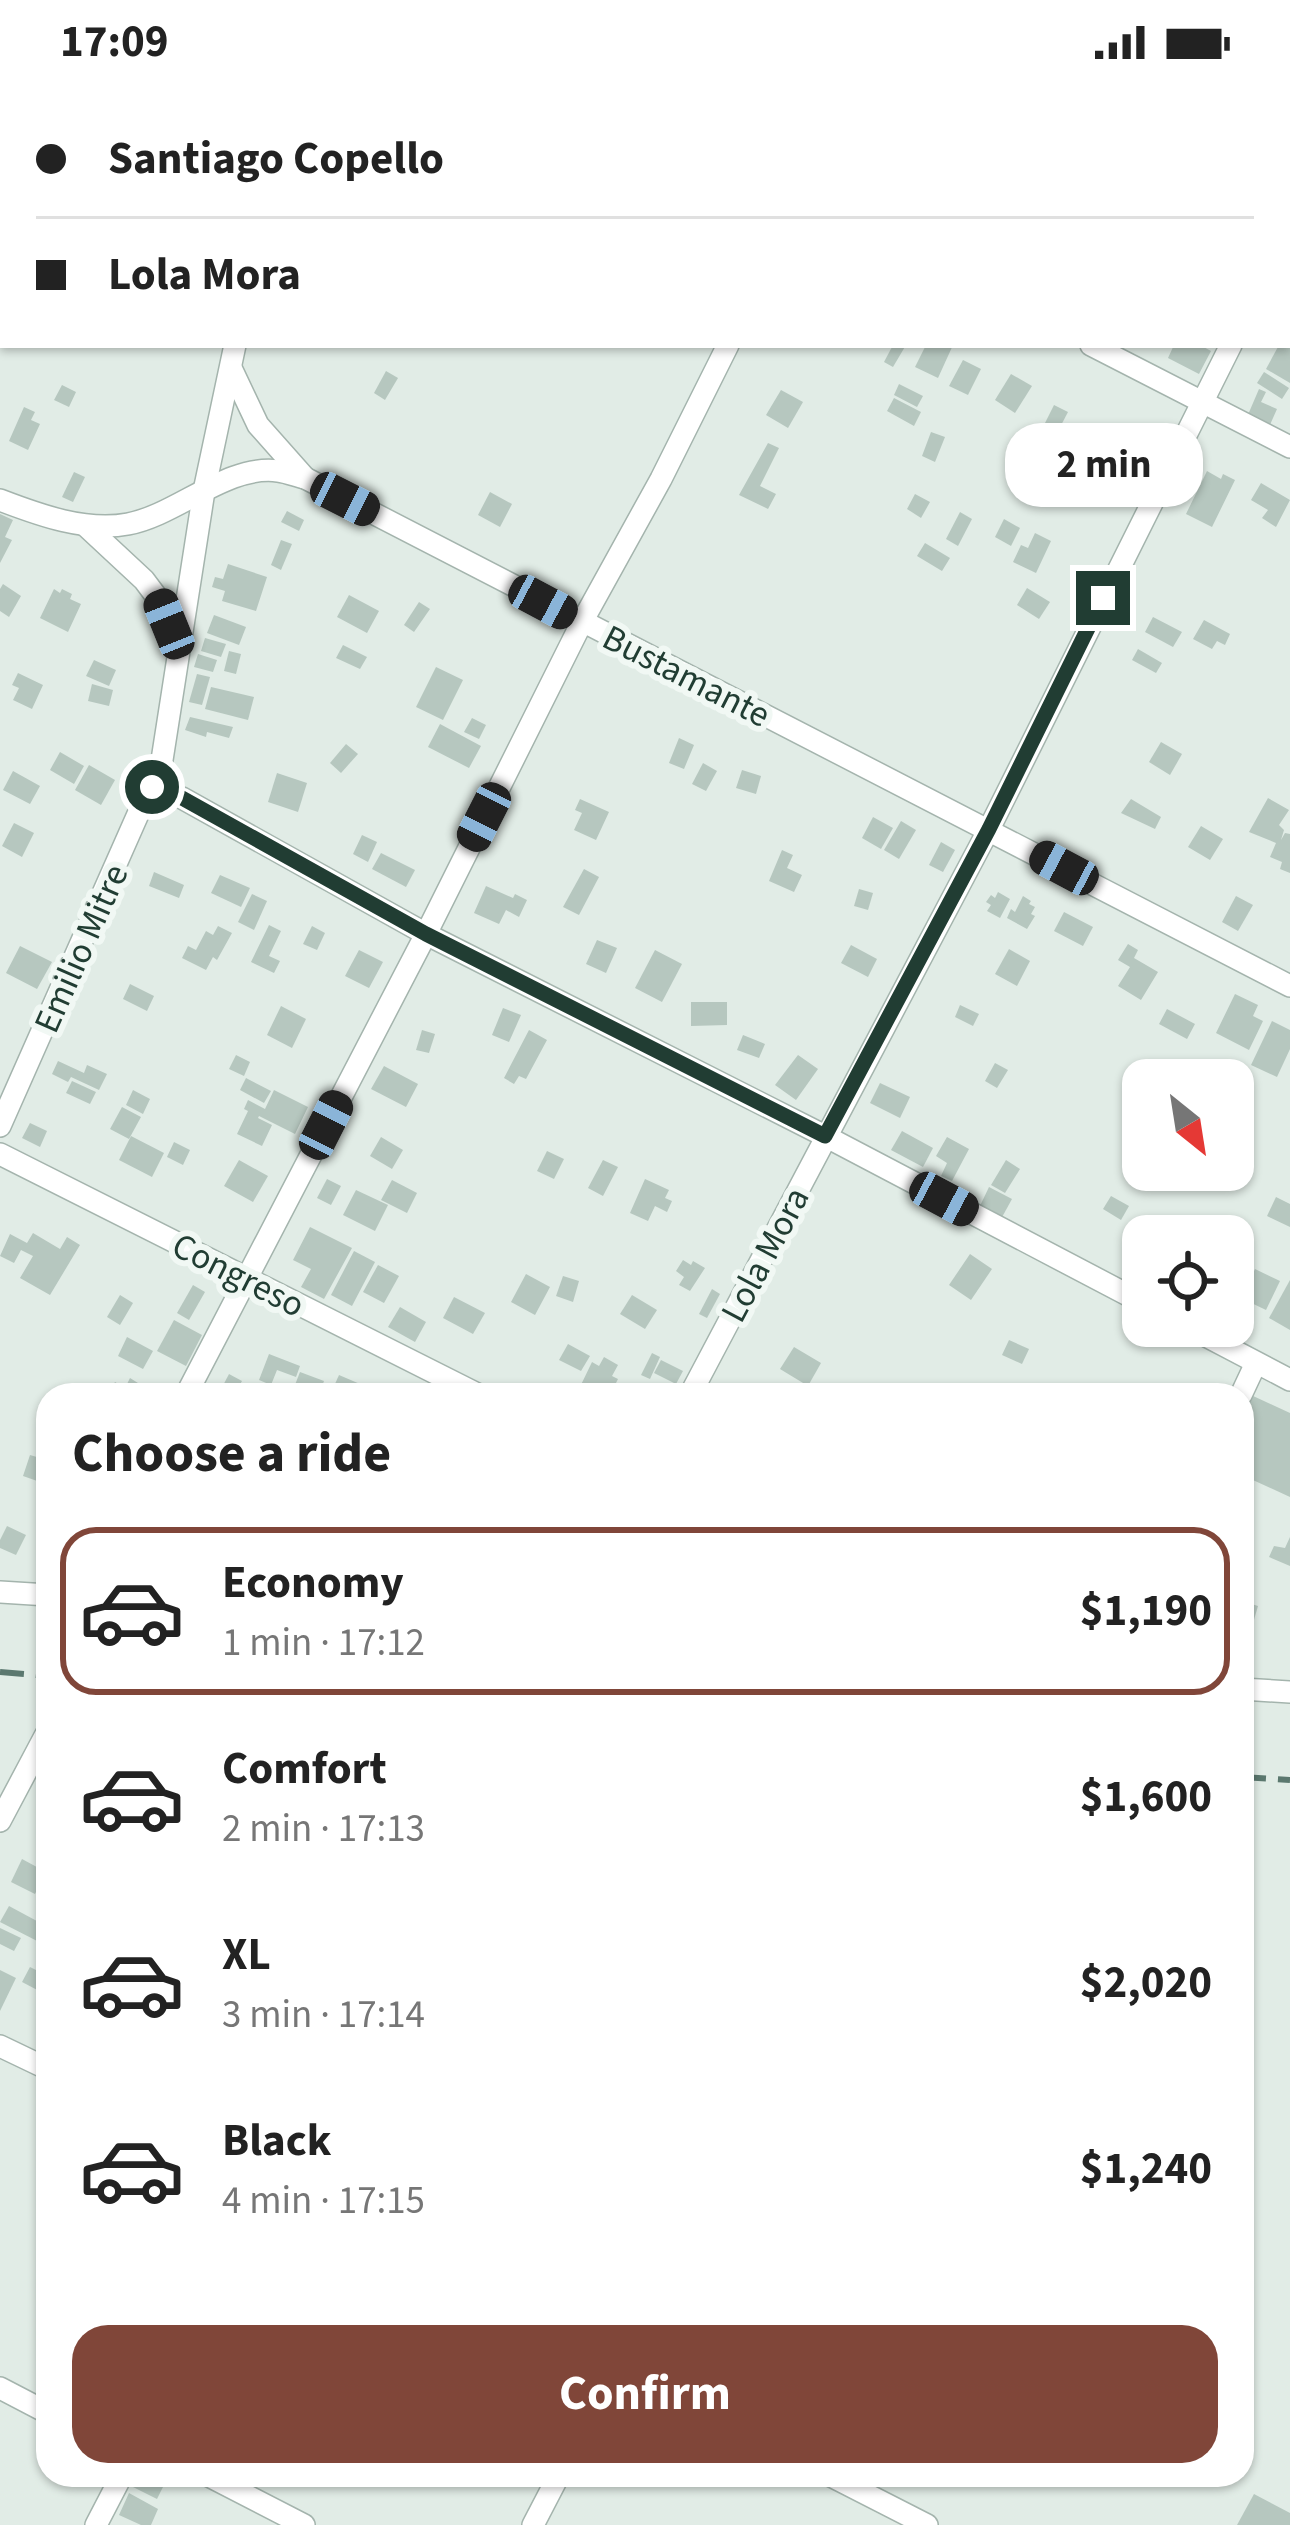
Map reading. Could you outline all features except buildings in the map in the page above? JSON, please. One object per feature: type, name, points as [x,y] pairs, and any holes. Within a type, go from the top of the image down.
[{"type":"street","name":"Emilio Mitre","points":[[0,1126],[162,760],[204,491],[234,348]]},
{"type":"street","points":[[192,1383],[726,348]]},
{"type":"street","points":[[1097,348],[1290,447]]},
{"type":"street","name":"Lola Mora","points":[[696,1383],[989,829],[1229,348]]},
{"type":"street","points":[[231,368],[258,425],[305,478]]},
{"type":"street","name":"Bustamante","points":[[0,500],[86,526],[132,524],[230,479],[274,470],[305,478],[1290,986]]},
{"type":"street","points":[[86,526],[144,580],[159,600],[179,648]]},
{"type":"street","points":[[152,787],[182,798],[426,934],[1122,1292]]},
{"type":"street","name":"Congreso","points":[[0,1154],[247,1278],[437,1383]]},
{"type":"street","points":[[1226,1347],[1290,1380]]},
{"type":"street","points":[[1247,1383],[1256,1363]]},
{"type":"street","points":[[0,1592],[36,1594]]},
{"type":"street","points":[[1254,1690],[1290,1692]]},
{"type":"street","points":[[0,1821],[36,1753]]},
{"type":"street","points":[[0,2046],[36,2063]]},
{"type":"street","points":[[0,2388],[36,2407]]},
{"type":"street","points":[[97,2525],[116,2487]]},
{"type":"street","points":[[230,2487],[304,2525]]},
{"type":"street","points":[[533,2525],[553,2487]]},
{"type":"street","points":[[853,2487],[927,2525]]},
{"type":"railway","points":[[0,1672],[36,1675]]},
{"type":"railway","points":[[1254,1778],[1290,1780]]},
{"type":"route","points":[[152,787],[182,798],[426,934],[825,1136],[989,829],[1103,598]]}]
